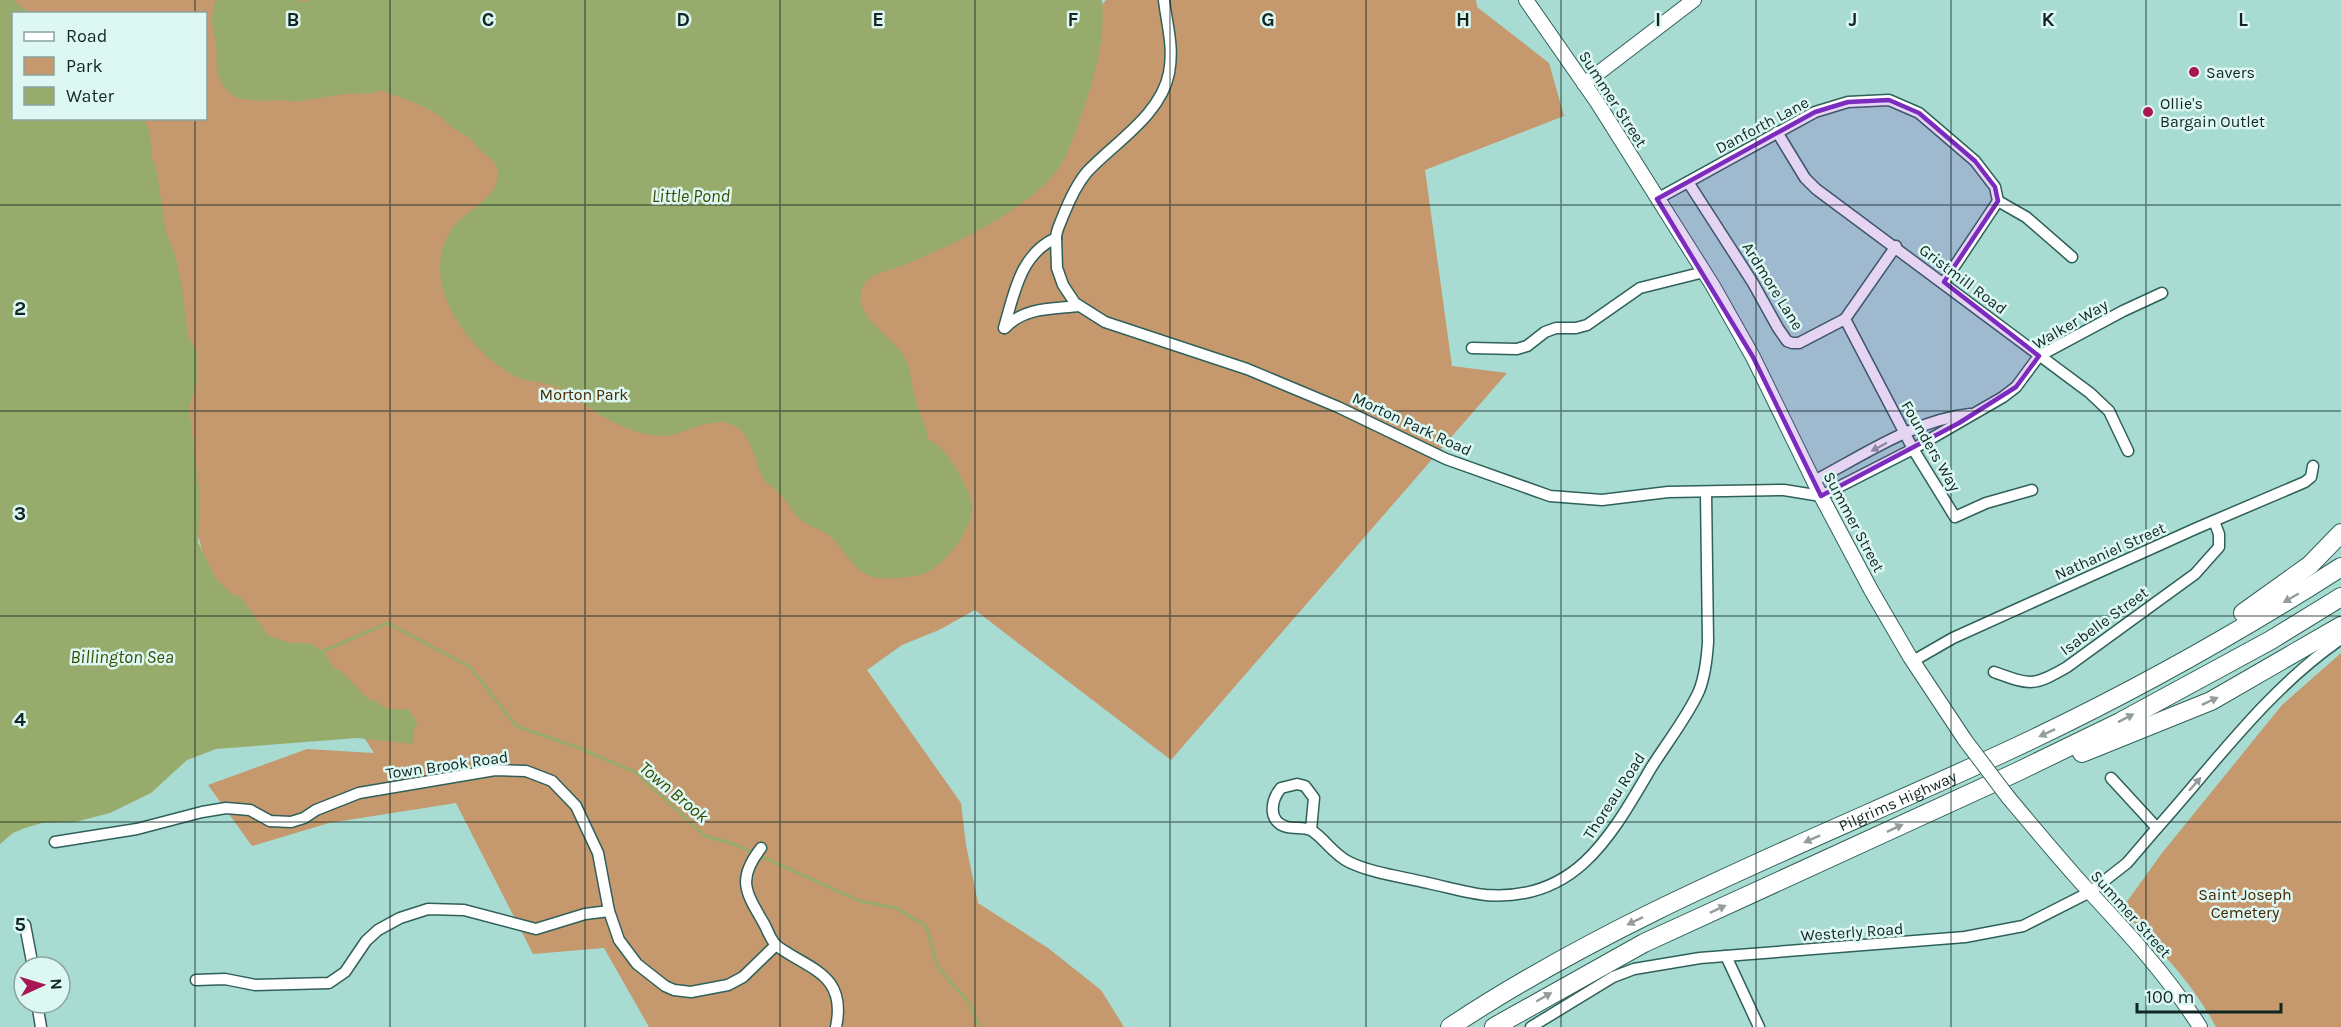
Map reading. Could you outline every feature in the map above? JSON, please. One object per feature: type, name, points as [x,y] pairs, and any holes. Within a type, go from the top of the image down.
[{"type":"highway","points":[[2078,718],[2114,692],[2257,604],[2310,565],[2341,533]]},
{"type":"highway","name":"Pilgrims Highway","points":[[1450,1027],[1530,977],[1617,930],[2078,718],[2138,687],[2341,567]]},
{"type":"highway","name":"Pilgrims Highway","points":[[1494,1027],[1554,991],[1644,943],[2017,772],[2217,670],[2341,597]]},
{"type":"highway","points":[[2017,772],[2064,760],[2211,701],[2341,626]]},
{"type":"main road","name":"Summer Street","points":[[1526,0],[1584,84],[1704,272],[1753,357],[1821,496],[1871,590],[1913,661],[1965,740],[2008,796],[2090,892],[2142,948],[2177,991],[2200,1027]]},
{"type":"main road","points":[[1584,84],[1694,0]]},
{"type":"street","points":[[1079,306],[1029,312],[1016,317],[1004,328],[1022,271],[1044,244],[1056,238],[1078,183],[1137,125],[1165,88],[1169,74],[1170,29],[1164,0]]},
{"type":"street","name":"Danforth Lane","points":[[1657,199],[1815,112],[1848,102],[1889,100],[1919,113],[1975,161],[1995,187],[1998,201]]},
{"type":"street","name":"Gristmill Road","points":[[1777,132],[1805,178],[1816,189],[1896,246],[2090,393],[2109,411],[2128,451]]},
{"type":"street","name":"Ardmore Lane","points":[[1688,182],[1787,341],[1799,343],[1845,319],[1896,246]]},
{"type":"street","points":[[1944,282],[1998,201],[2026,217],[2072,257]]},
{"type":"street","name":"Morton Park Road","points":[[1056,238],[1055,257],[1059,277],[1079,306],[1104,322],[1247,369],[1338,407],[1446,459],[1550,496],[1602,500],[1668,492],[1784,490],[1821,496]]},
{"type":"street","points":[[1472,348],[1517,349],[1527,346],[1545,332],[1556,328],[1576,328],[1587,325],[1640,288],[1704,272]]},
{"type":"street","name":"Walker Way","points":[[1821,496],[1913,449],[2003,398],[2016,387],[2039,356],[2162,293]]},
{"type":"street","name":"Founders Way","points":[[1845,319],[1913,449],[1955,517],[1986,502],[2032,490]]},
{"type":"street","name":"Walker Way","points":[[1814,481],[1905,433],[1955,415],[1973,413]]},
{"type":"street","name":"Nathaniel Street","points":[[1913,661],[1953,638],[2305,482],[2311,477],[2313,466]]},
{"type":"street","name":"Thoreau Road","points":[[1311,830],[1334,853],[1350,863],[1485,895],[1520,894],[1545,888],[1564,879],[1586,864],[1626,811],[1699,691],[1707,661],[1708,642],[1706,492]]},
{"type":"street","name":"Isabelle Street","points":[[1994,672],[2027,683],[2048,679],[2067,667],[2195,574],[2219,549],[2219,534],[2214,521]]},
{"type":"street","name":"Westerly Road","points":[[1531,1027],[1624,973],[1678,962],[1726,956],[1965,937],[2023,926],[2090,892],[2127,863],[2262,706],[2303,668],[2341,639]]},
{"type":"street","name":"Town Brook Road","points":[[55,842],[137,829],[226,808],[250,810],[270,821],[291,822],[359,792],[495,770],[516,770],[546,777],[559,786],[576,807],[586,823],[598,853],[609,911],[619,940],[631,956],[665,986],[678,991],[699,991],[728,985],[743,976],[776,945]]},
{"type":"street","points":[[2111,778],[2157,828]]},
{"type":"street","points":[[1297,784],[1305,786],[1312,792],[1314,806],[1311,830],[1286,826],[1276,819],[1273,800],[1281,788],[1297,784]]},
{"type":"street","points":[[761,848],[752,859],[745,878],[748,898],[776,945],[814,967],[831,985],[837,1003],[836,1027]]},
{"type":"street","points":[[196,980],[225,980],[255,985],[329,983],[345,972],[363,945],[378,930],[400,918],[428,909],[464,910],[536,929],[585,914],[609,911]]},
{"type":"street","points":[[26,925],[31,955]]},
{"type":"street","points":[[1726,956],[1759,1027]]},
{"type":"highlighted area","points":[[1889,100],[1919,113],[1975,161],[1995,187],[1998,201],[1944,282],[2039,356],[2016,387],[1959,423],[1821,496],[1753,357],[1657,199],[1815,112],[1848,102]]},
{"type":"green space","name":"Morton Park","points":[[0,0],[1098,0],[1100,7],[1106,0],[1476,0],[1477,7],[1549,63],[1564,116],[1425,170],[1452,366],[1507,373],[1171,760],[975,610],[939,630],[902,645],[867,670],[961,803],[966,845],[978,903],[1048,948],[1101,990],[1124,1027],[649,1027],[604,948],[533,954],[456,803],[329,823],[252,846],[208,785],[307,749],[374,753],[346,709],[307,676],[210,577],[195,526],[102,120],[207,120],[207,12],[12,12]]},
{"type":"green space","name":"Saint Joseph Cemetery","points":[[2341,653],[2341,1027],[2216,1027],[2185,980],[2121,910],[2162,853],[2282,705]]},
{"type":"water","name":"Billington Sea","points":[[0,0],[13,0],[29,12],[12,12],[12,120],[144,120],[150,132],[152,157],[157,172],[166,232],[175,255],[182,286],[188,336],[197,352],[197,381],[189,407],[200,497],[198,542],[217,580],[233,595],[240,596],[269,636],[290,643],[309,643],[323,651],[334,668],[341,671],[369,700],[374,700],[387,709],[408,709],[418,723],[414,730],[414,744],[357,738],[216,749],[187,760],[151,793],[110,813],[75,822],[42,823],[13,833],[0,844]]},
{"type":"water","name":"Little Pond","points":[[215,0],[298,0],[304,2],[310,0],[1102,0],[1100,50],[1094,74],[1074,137],[1055,173],[1024,202],[1005,215],[943,248],[874,276],[865,283],[862,289],[861,300],[869,319],[894,344],[906,360],[928,439],[948,456],[969,494],[972,504],[971,518],[954,548],[938,565],[921,575],[873,577],[855,565],[827,534],[796,516],[780,494],[766,482],[750,443],[739,429],[731,424],[714,422],[666,436],[638,432],[592,410],[561,388],[517,377],[494,362],[462,329],[443,289],[440,267],[443,246],[454,226],[483,201],[495,187],[497,168],[494,162],[470,138],[431,111],[379,90],[375,93],[345,94],[294,102],[240,99],[233,96],[222,84],[217,73],[216,42],[211,21]]},
{"type":"waterway","name":"Town Brook","points":[[323,651],[388,623],[470,667],[516,726],[579,748],[635,772],[705,836],[734,844],[860,901],[896,908],[926,926],[938,967],[969,1003],[980,1027]]},
{"type":"place","name":"Savers","points":[[2194,72]]},
{"type":"place","name":"Ollie's Bargain Outlet","points":[[2148,112]]}]
